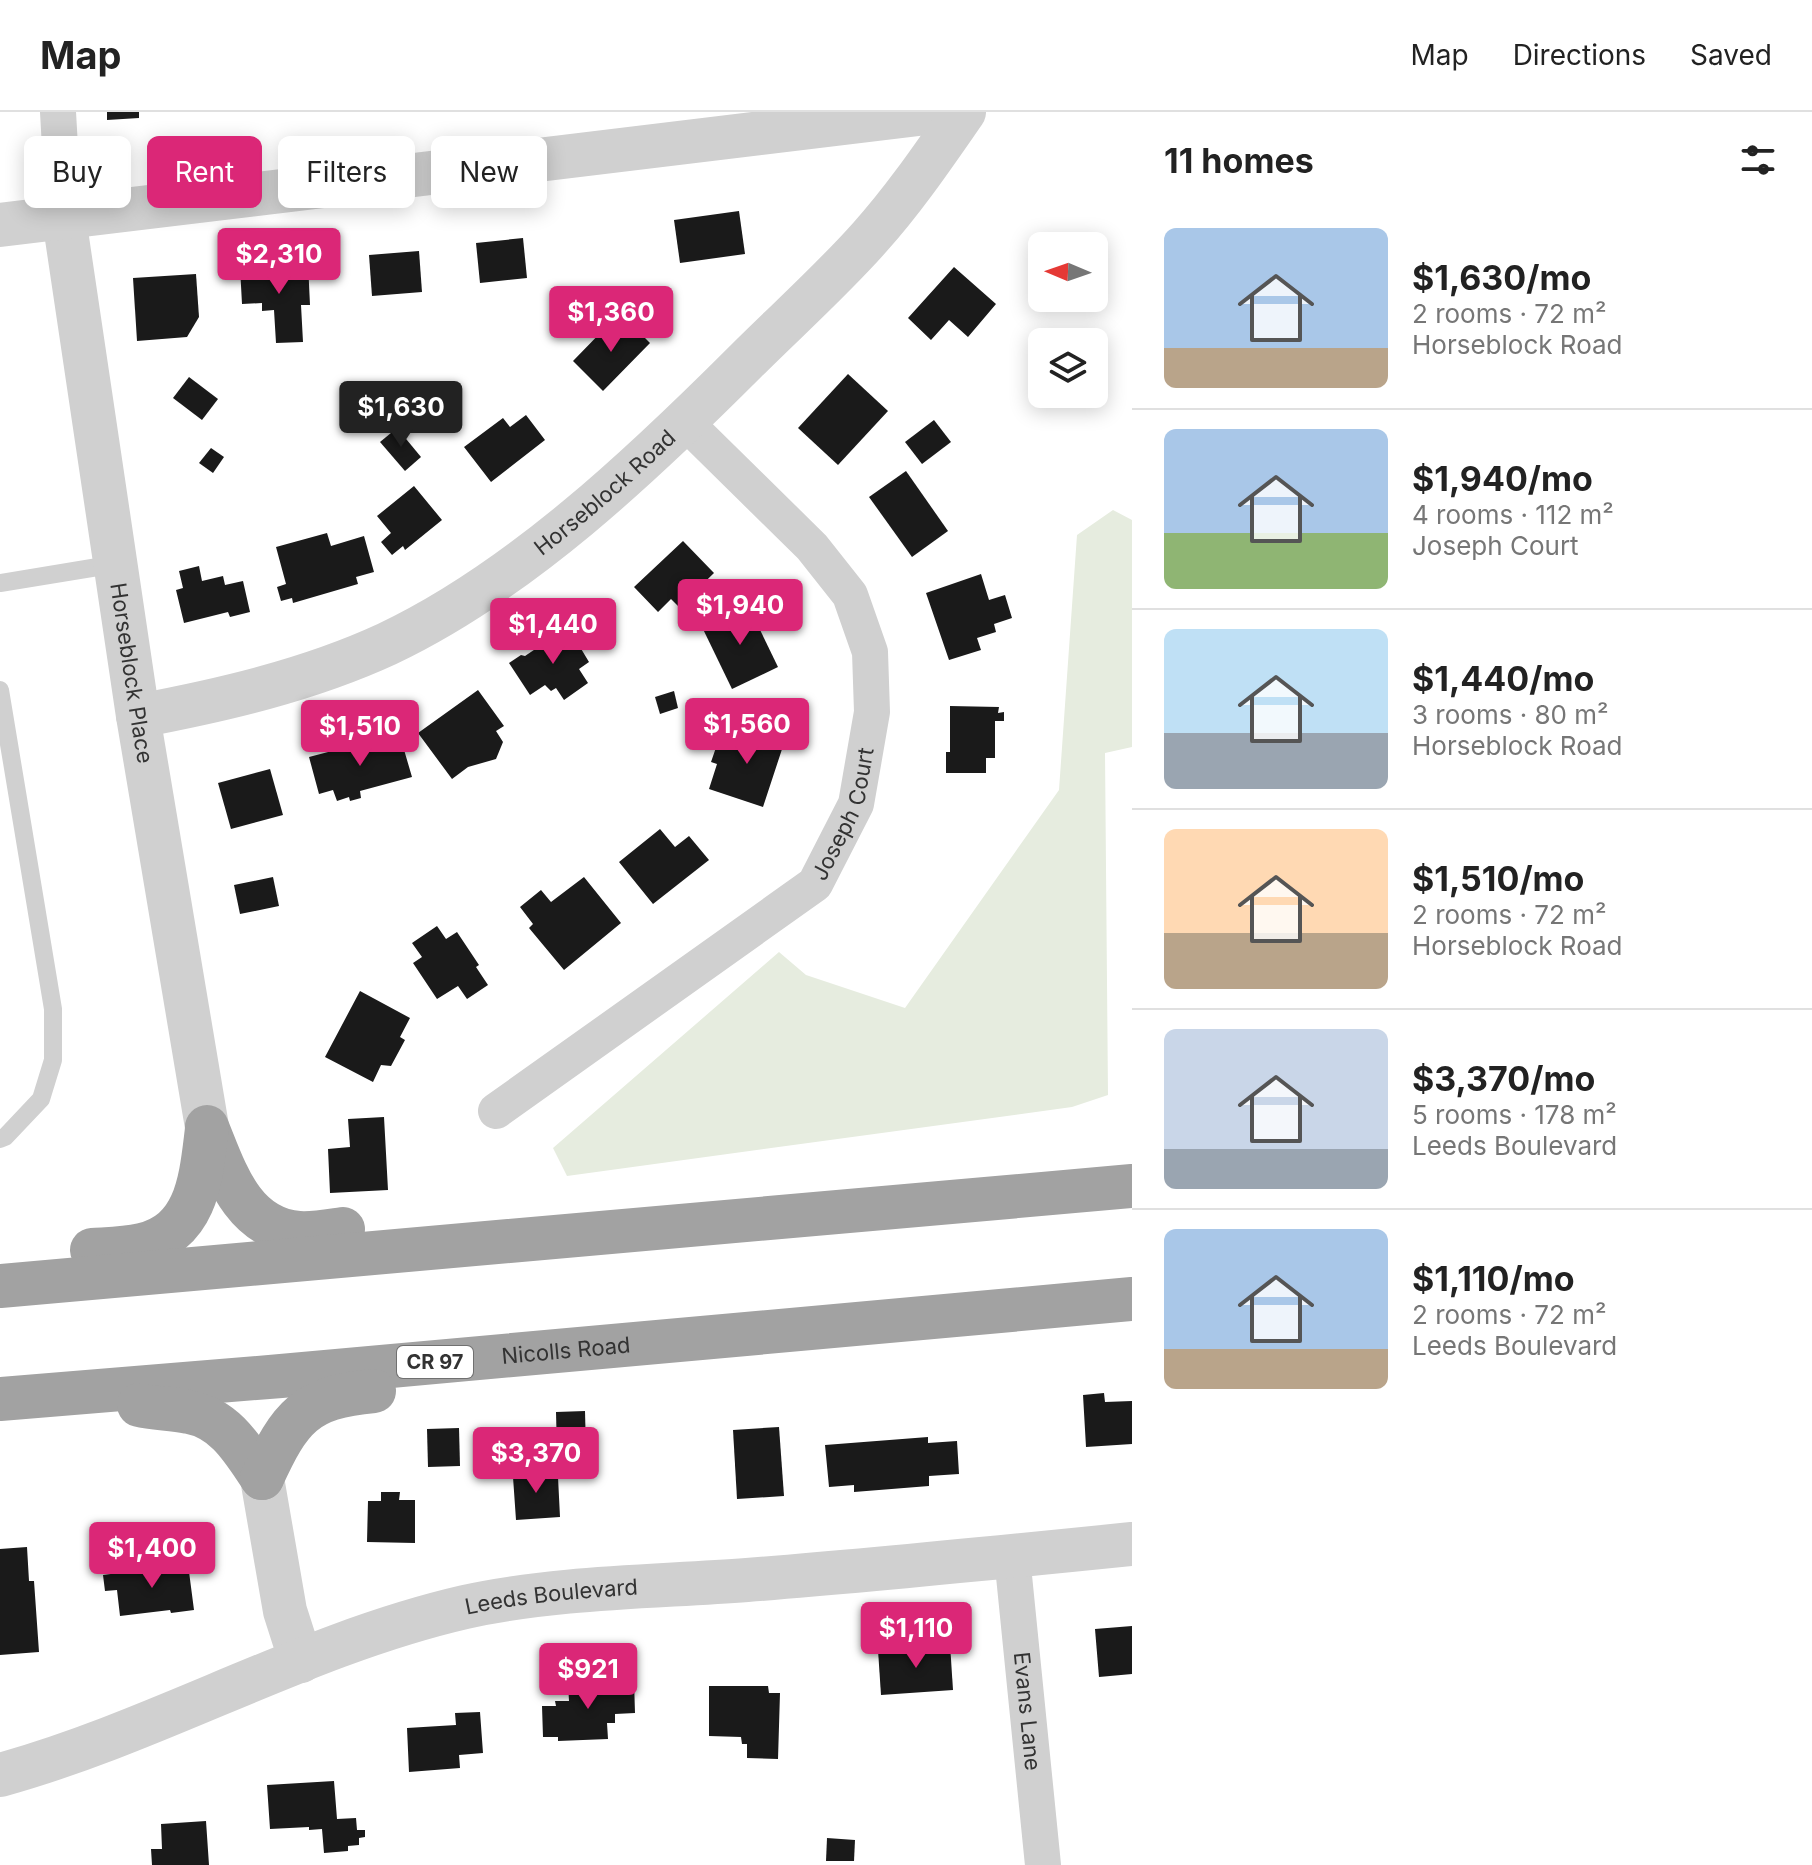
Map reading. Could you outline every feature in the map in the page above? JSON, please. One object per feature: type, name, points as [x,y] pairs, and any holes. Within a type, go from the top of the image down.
[{"type":"highway","points":[[207,1127],[232,1188],[258,1216],[286,1231],[301,1233],[407,1223],[588,1234]]},
{"type":"highway","points":[[0,1259],[144,1245],[175,1229],[195,1201],[207,1127]]},
{"type":"highway","points":[[1053,1193],[1132,1173]]},
{"type":"highway","points":[[0,1286],[1132,1186]]},
{"type":"highway","name":"Nicolls Road","points":[[0,1399],[312,1374],[1132,1299]]},
{"type":"highway","points":[[100,1390],[142,1406],[194,1413],[210,1419],[237,1440],[262,1478],[287,1430],[307,1410],[327,1399],[359,1393],[611,1371],[770,1330]]},
{"type":"street","points":[[58,112],[64,218]]},
{"type":"street","points":[[0,225],[935,112]]},
{"type":"street","name":"Horseblock Road","points":[[138,716],[293,680],[340,664],[390,642],[489,583],[619,481],[685,422],[869,239],[964,112]]},
{"type":"street","name":"Horseblock Place","points":[[64,218],[138,716],[207,1127]]},
{"type":"street","name":"Joseph Court","points":[[496,1111],[815,884],[856,804],[872,712],[870,652],[850,595],[812,547],[685,422]]},
{"type":"street","points":[[262,1478],[285,1611],[301,1661]]},
{"type":"street","name":"Leeds Boulevard","points":[[0,1775],[390,1629],[465,1608],[530,1596],[1132,1544]]},
{"type":"street","name":"Evans Lane","points":[[1012,1556],[1043,1865]]},
{"type":"lane","points":[[0,583],[116,564]]},
{"type":"lane","points":[[0,690],[53,1009],[53,1060],[41,1099],[0,1139]]},
{"type":"shaded area","points":[[1113,510],[1132,520],[1132,747],[1105,753],[1108,1095],[1072,1107],[567,1176],[553,1148],[779,952],[806,975],[905,1008],[1059,790],[1077,535]]},
{"type":"building","points":[[107,112],[139,112],[139,118],[107,120]]},
{"type":"building","points":[[739,211],[745,254],[680,263],[674,220]]},
{"type":"building","points":[[523,238],[527,278],[480,283],[476,243]]},
{"type":"building","points":[[419,251],[422,292],[372,296],[369,255]]},
{"type":"building","points":[[308,263],[310,305],[301,305],[303,342],[276,343],[274,310],[262,311],[262,303],[242,304],[240,267]]},
{"type":"building","points":[[954,267],[996,304],[968,337],[949,320],[931,340],[908,318]]},
{"type":"building","points":[[196,274],[199,317],[187,337],[137,341],[133,278]]},
{"type":"building","points":[[627,320],[650,343],[603,391],[573,361],[609,324],[616,331]]},
{"type":"building","points":[[848,374],[888,411],[838,465],[798,428]]},
{"type":"building","points":[[189,377],[218,399],[202,420],[173,398]]},
{"type":"building","points":[[526,415],[545,440],[491,482],[464,447],[503,418],[510,427]]},
{"type":"building","points":[[934,420],[951,442],[922,464],[905,442]]},
{"type":"building","points":[[397,428],[421,457],[405,471],[380,442]]},
{"type":"building","points":[[211,448],[224,457],[213,473],[199,463]]},
{"type":"building","points":[[906,471],[948,531],[912,557],[869,497]]},
{"type":"building","points":[[414,486],[442,520],[405,550],[403,546],[392,555],[381,542],[391,533],[377,516]]},
{"type":"building","points":[[327,533],[331,546],[364,536],[374,572],[356,577],[358,584],[293,603],[292,598],[281,601],[277,587],[286,584],[276,547]]},
{"type":"building","points":[[683,541],[714,573],[679,607],[671,599],[658,612],[634,587]]},
{"type":"building","points":[[199,566],[202,581],[223,576],[225,585],[243,581],[250,612],[230,617],[228,612],[184,623],[176,590],[183,588],[179,571]]},
{"type":"building","points":[[981,574],[989,600],[1005,595],[1012,618],[994,624],[996,632],[977,638],[981,650],[949,660],[926,593]]},
{"type":"building","points":[[748,605],[778,667],[732,689],[702,627]]},
{"type":"building","points":[[568,627],[589,662],[579,669],[588,683],[564,700],[556,688],[551,691],[545,685],[530,695],[509,663]]},
{"type":"building","points":[[478,690],[504,726],[496,731],[503,742],[496,759],[468,767],[452,779],[418,733]]},
{"type":"building","points":[[674,691],[678,708],[660,714],[655,697]]},
{"type":"building","points":[[950,706],[999,707],[998,713],[1004,712],[1004,721],[995,721],[995,758],[986,758],[986,773],[946,773],[946,752],[950,752]]},
{"type":"building","points":[[758,728],[786,737],[763,807],[709,789],[717,764],[711,762],[721,733],[753,744]]},
{"type":"building","points":[[400,736],[412,777],[360,791],[361,798],[350,801],[349,797],[337,801],[333,790],[319,794],[309,757]]},
{"type":"building","points":[[270,769],[283,815],[231,829],[218,783]]},
{"type":"building","points":[[660,829],[675,847],[689,836],[709,860],[653,904],[619,862]]},
{"type":"building","points":[[273,877],[279,906],[240,914],[234,885]]},
{"type":"building","points":[[584,877],[621,923],[564,970],[529,928],[533,924],[520,907],[541,890],[551,902]]},
{"type":"building","points":[[437,926],[446,939],[457,932],[488,985],[467,999],[458,986],[437,999],[413,963],[422,957],[412,943]]},
{"type":"building","points":[[360,991],[410,1018],[400,1037],[405,1040],[391,1066],[381,1065],[373,1082],[325,1057]]},
{"type":"building","points":[[384,1117],[388,1190],[330,1193],[328,1149],[350,1147],[348,1119]]},
{"type":"building","points":[[1104,1393],[1105,1402],[1132,1401],[1132,1444],[1086,1447],[1083,1395]]},
{"type":"building","points":[[585,1411],[586,1451],[557,1452],[556,1412]]},
{"type":"building","points":[[779,1427],[784,1496],[737,1499],[733,1430]]},
{"type":"building","points":[[459,1428],[460,1466],[428,1467],[427,1429]]},
{"type":"building","points":[[928,1437],[928,1443],[957,1441],[959,1474],[929,1476],[929,1486],[854,1492],[854,1485],[829,1487],[825,1445]]},
{"type":"building","points":[[544,1467],[544,1478],[558,1477],[560,1517],[516,1520],[513,1477],[525,1477],[524,1468]]},
{"type":"building","points":[[381,1492],[400,1492],[399,1500],[415,1500],[415,1543],[367,1542],[368,1501],[381,1501]]},
{"type":"building","points":[[27,1547],[29,1581],[34,1581],[39,1652],[0,1655],[0,1549]]},
{"type":"building","points":[[188,1564],[194,1610],[120,1616],[117,1590],[105,1591],[103,1575]]},
{"type":"building","points":[[1132,1626],[1132,1674],[1099,1677],[1095,1629]]},
{"type":"building","points":[[950,1644],[953,1690],[881,1695],[878,1650]]},
{"type":"building","points":[[634,1681],[635,1713],[615,1714],[615,1723],[607,1723],[608,1739],[558,1741],[558,1737],[543,1737],[542,1706],[556,1706],[555,1701],[569,1701],[568,1684]]},
{"type":"building","points":[[709,1686],[768,1686],[769,1693],[780,1693],[778,1759],[747,1758],[747,1744],[742,1744],[741,1737],[709,1736]]},
{"type":"building","points":[[480,1712],[483,1753],[459,1755],[460,1768],[409,1772],[407,1728],[456,1725],[455,1713]]},
{"type":"building","points":[[334,1781],[337,1819],[356,1818],[357,1830],[365,1830],[365,1837],[359,1838],[359,1845],[348,1846],[348,1851],[324,1853],[322,1829],[270,1829],[267,1785]]},
{"type":"building","points":[[206,1821],[209,1865],[152,1865],[151,1849],[162,1849],[161,1824]]},
{"type":"building","points":[[827,1838],[855,1840],[854,1861],[826,1861]]}]
